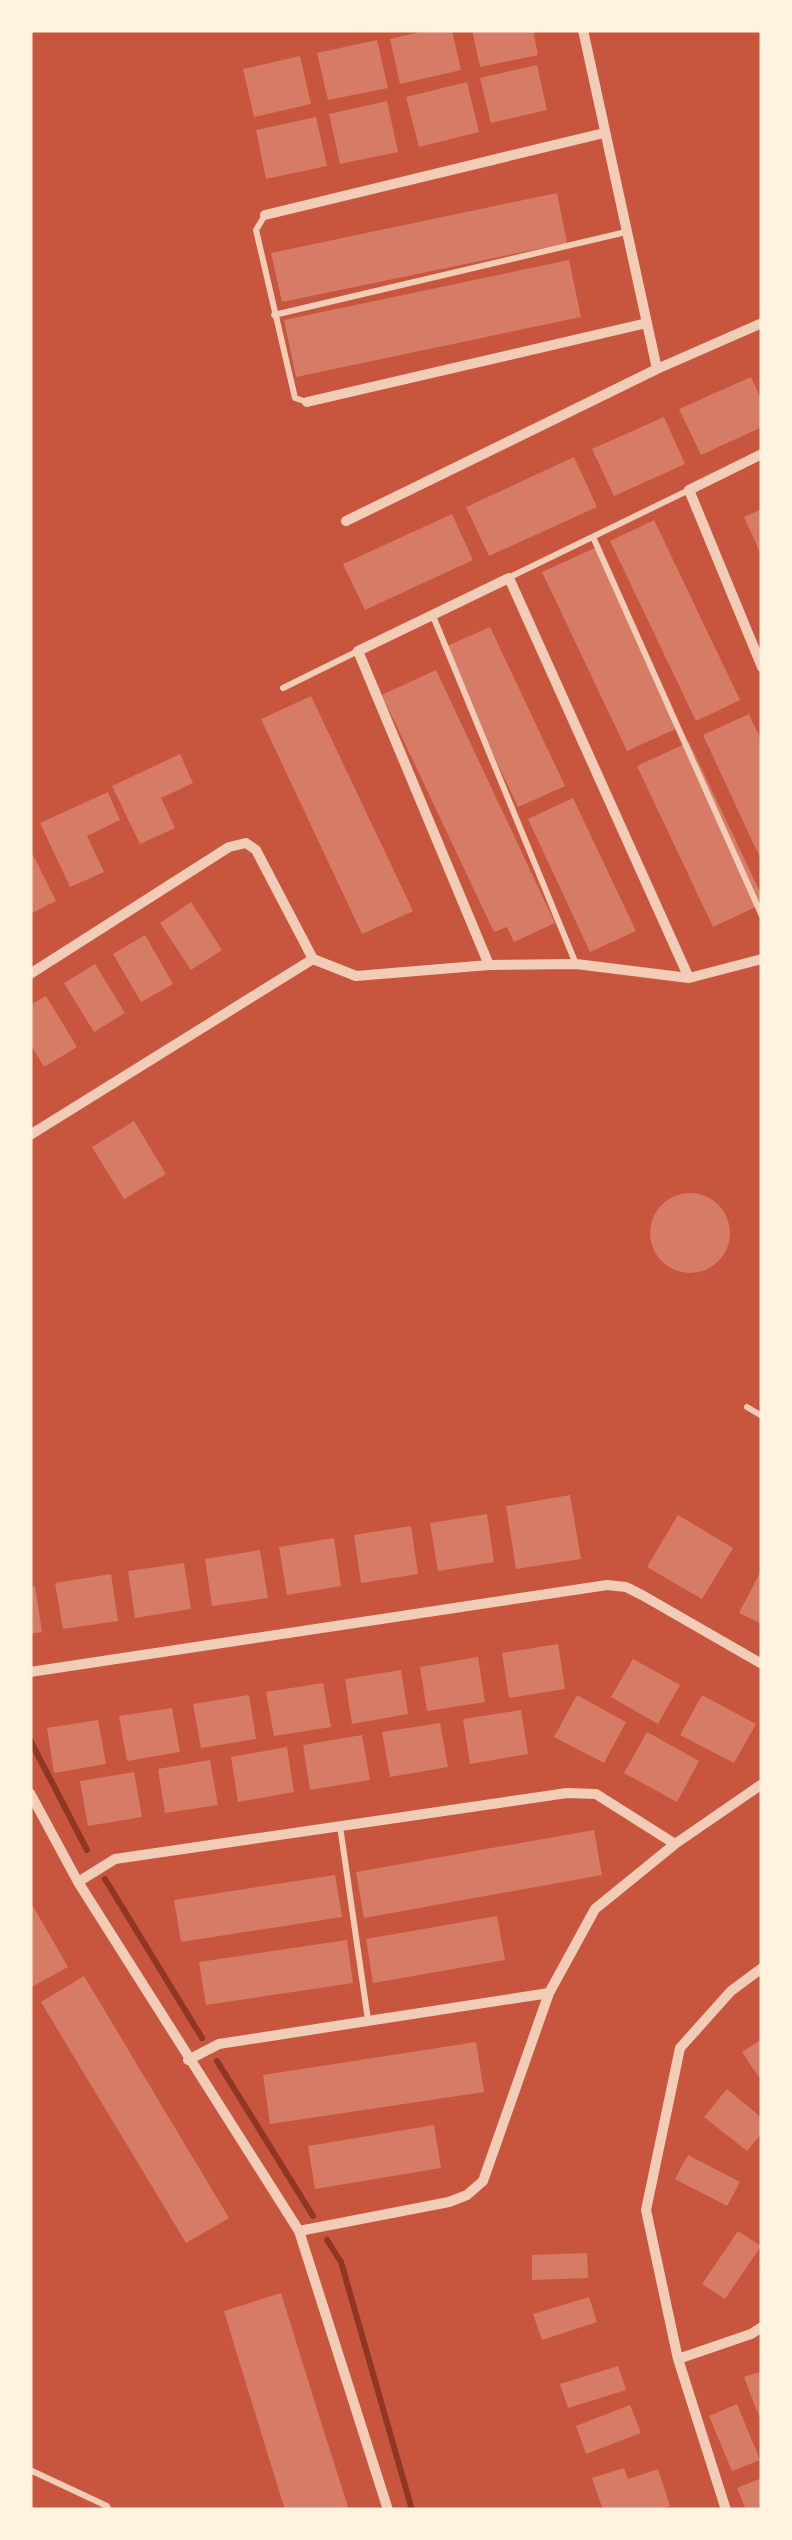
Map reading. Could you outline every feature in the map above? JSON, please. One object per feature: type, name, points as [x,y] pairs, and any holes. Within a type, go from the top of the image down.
[{"type":"street","points":[[583,30],[657,369]]},
{"type":"street","points":[[265,215],[604,133]]},
{"type":"street","points":[[306,402],[647,323]]},
{"type":"street","points":[[346,521],[657,369],[762,323]]},
{"type":"street","points":[[762,454],[689,490],[762,667]]},
{"type":"street","points":[[489,965],[358,651],[509,578],[689,978]]},
{"type":"street","points":[[30,974],[229,846],[246,843],[256,850],[313,959],[356,976],[489,965],[576,964],[689,978],[762,959]]},
{"type":"street","points":[[30,1135],[313,959]]},
{"type":"street","points":[[30,1672],[608,1586],[626,1586],[762,1664]]},
{"type":"street","points":[[299,2231],[449,2202],[475,2188],[482,2180],[549,1993],[595,1909],[675,1844],[762,1784]]},
{"type":"street","points":[[78,1882],[115,1859],[568,1792],[596,1794],[675,1844]]},
{"type":"street","points":[[30,1793],[78,1882],[299,2231],[388,2510]]},
{"type":"street","points":[[726,2510],[678,2359],[646,2210],[680,2048],[731,1991],[762,1968]]},
{"type":"street","points":[[188,2060],[219,2044],[549,1993]]},
{"type":"street","points":[[678,2359],[762,2327]]},
{"type":"lane","points":[[265,215],[256,230],[274,315],[295,398],[306,402]]},
{"type":"lane","points":[[274,315],[626,232]]},
{"type":"lane","points":[[509,578],[689,490]]},
{"type":"lane","points":[[593,537],[762,916]]},
{"type":"lane","points":[[432,615],[576,964]]},
{"type":"lane","points":[[283,688],[358,651]]},
{"type":"lane","points":[[747,1407],[762,1416]]},
{"type":"lane","points":[[340,1826],[368,2021]]},
{"type":"lane","points":[[30,2470],[109,2510]]},
{"type":"building","points":[[429,30],[452,30],[461,70],[400,84],[390,39]]},
{"type":"building","points":[[472,30],[533,30],[538,55],[480,67]]},
{"type":"building","points":[[377,40],[388,88],[328,100],[317,53]]},
{"type":"building","points":[[300,56],[311,104],[254,117],[243,69]]},
{"type":"building","points":[[537,65],[547,110],[491,123],[480,78]]},
{"type":"building","points":[[467,82],[479,132],[419,147],[406,97]]},
{"type":"building","points":[[387,101],[398,152],[340,164],[329,114]]},
{"type":"building","points":[[316,117],[327,166],[266,179],[256,130]]},
{"type":"building","points":[[557,193],[567,243],[282,302],[271,253]]},
{"type":"building","points":[[569,260],[581,317],[296,377],[284,320]]},
{"type":"building","points":[[751,377],[762,401],[762,427],[701,455],[679,409]]},
{"type":"building","points":[[664,417],[685,464],[614,496],[592,449]]},
{"type":"building","points":[[574,457],[597,507],[489,556],[466,507]]},
{"type":"building","points":[[762,509],[762,557],[744,517]]},
{"type":"building","points":[[452,514],[473,560],[365,610],[343,564]]},
{"type":"building","points":[[654,520],[740,700],[696,721],[610,541]]},
{"type":"building","points":[[595,548],[680,727],[627,751],[542,572]]},
{"type":"building","points":[[490,627],[565,786],[518,807],[443,648]]},
{"type":"building","points":[[436,670],[555,923],[514,942],[507,927],[494,932],[382,695]]},
{"type":"building","points":[[311,696],[413,911],[362,934],[261,719]]},
{"type":"building","points":[[749,714],[762,742],[762,862],[703,735]]},
{"type":"building","points":[[689,742],[762,896],[762,904],[713,927],[637,766]]},
{"type":"building","points":[[180,754],[193,783],[161,798],[175,828],[140,844],[112,786]]},
{"type":"building","points":[[108,792],[120,820],[87,836],[104,872],[70,887],[40,823]]},
{"type":"building","points":[[573,798],[636,931],[590,952],[528,819]]},
{"type":"building","points":[[30,849],[56,901],[30,914]]},
{"type":"building","points":[[191,902],[222,950],[191,970],[160,923]]},
{"type":"building","points":[[145,935],[173,984],[141,1002],[113,954]]},
{"type":"building","points":[[95,964],[125,1013],[94,1032],[64,983]]},
{"type":"building","points":[[46,996],[77,1047],[44,1067],[30,1044],[30,1005]]},
{"type":"building","points":[[134,1121],[166,1174],[124,1199],[92,1147]]},
{"type":"building","points":[[690,1193],[705,1196],[718,1205],[727,1218],[727,1248],[718,1261],[705,1270],[690,1273],[675,1270],[662,1261],[653,1248],[650,1233],[653,1218],[662,1205],[675,1196]]},
{"type":"building","points":[[570,1495],[581,1559],[516,1569],[506,1506]]},
{"type":"building","points":[[487,1514],[494,1562],[438,1571],[430,1523]]},
{"type":"building","points":[[678,1515],[733,1548],[702,1599],[647,1567]]},
{"type":"building","points":[[411,1526],[418,1574],[361,1583],[354,1535]]},
{"type":"building","points":[[334,1538],[341,1586],[287,1595],[279,1547]]},
{"type":"building","points":[[260,1550],[268,1598],[212,1606],[205,1559]]},
{"type":"building","points":[[184,1563],[191,1609],[135,1618],[128,1571]]},
{"type":"building","points":[[762,1569],[762,1624],[739,1613]]},
{"type":"building","points":[[111,1574],[118,1621],[63,1629],[55,1583]]},
{"type":"building","points":[[35,1586],[42,1632],[30,1634],[30,1587]]},
{"type":"building","points":[[558,1644],[565,1689],[509,1698],[502,1653]]},
{"type":"building","points":[[478,1657],[485,1702],[427,1711],[420,1667]]},
{"type":"building","points":[[633,1659],[680,1685],[658,1724],[611,1697]]},
{"type":"building","points":[[401,1670],[408,1714],[352,1724],[345,1679]]},
{"type":"building","points":[[323,1683],[331,1727],[274,1736],[266,1692]]},
{"type":"building","points":[[249,1695],[256,1739],[201,1748],[193,1704]]},
{"type":"building","points":[[577,1695],[626,1722],[604,1763],[554,1737]]},
{"type":"building","points":[[702,1695],[756,1724],[734,1763],[680,1735]]},
{"type":"building","points":[[172,1708],[180,1752],[127,1761],[119,1716]]},
{"type":"building","points":[[521,1710],[528,1754],[470,1764],[463,1719]]},
{"type":"building","points":[[98,1720],[106,1764],[54,1773],[47,1728]]},
{"type":"building","points":[[440,1723],[448,1767],[390,1777],[382,1732]]},
{"type":"building","points":[[647,1732],[699,1761],[677,1802],[624,1773]]},
{"type":"building","points":[[362,1735],[370,1780],[310,1790],[303,1745]]},
{"type":"building","points":[[287,1747],[294,1792],[238,1802],[231,1757]]},
{"type":"building","points":[[210,1760],[218,1805],[165,1813],[158,1769]]},
{"type":"building","points":[[134,1772],[142,1817],[88,1826],[80,1781]]},
{"type":"building","points":[[594,1830],[602,1875],[364,1918],[356,1872]]},
{"type":"building","points":[[335,1875],[342,1917],[181,1942],[174,1900]]},
{"type":"building","points":[[30,1901],[68,1967],[30,1988]]},
{"type":"building","points":[[497,1916],[505,1960],[373,1983],[366,1939]]},
{"type":"building","points":[[347,1940],[353,1983],[206,2005],[199,1962]]},
{"type":"building","points":[[84,1976],[229,2218],[186,2243],[41,2002]]},
{"type":"building","points":[[762,2039],[762,2082],[742,2052]]},
{"type":"building","points":[[476,2042],[484,2092],[270,2124],[263,2075]]},
{"type":"building","points":[[727,2089],[762,2118],[762,2133],[747,2151],[704,2117]]},
{"type":"building","points":[[434,2125],[441,2168],[315,2189],[308,2146]]},
{"type":"building","points":[[688,2155],[740,2182],[727,2206],[675,2179]]},
{"type":"building","points":[[738,2231],[761,2246],[725,2299],[702,2284]]},
{"type":"building","points":[[587,2253],[588,2278],[532,2280],[532,2255]]},
{"type":"building","points":[[281,2293],[349,2510],[285,2510],[224,2311]]},
{"type":"building","points":[[589,2297],[597,2322],[542,2340],[533,2314]]},
{"type":"building","points":[[618,2366],[626,2390],[568,2408],[560,2384]]},
{"type":"building","points":[[762,2371],[762,2424],[744,2377]]},
{"type":"building","points":[[737,2404],[760,2460],[732,2471],[709,2416]]},
{"type":"building","points":[[630,2405],[641,2433],[586,2454],[576,2426]]},
{"type":"building","points":[[624,2468],[628,2479],[658,2469],[670,2506],[658,2510],[603,2510],[592,2478]]},
{"type":"building","points":[[762,2478],[762,2510],[746,2510],[737,2488]]},
{"type":"waterway","points":[[30,1740],[87,1850]]},
{"type":"waterway","points":[[105,1879],[202,2038]]},
{"type":"waterway","points":[[217,2061],[313,2216]]},
{"type":"waterway","points":[[327,2240],[341,2262],[412,2510]]}]
